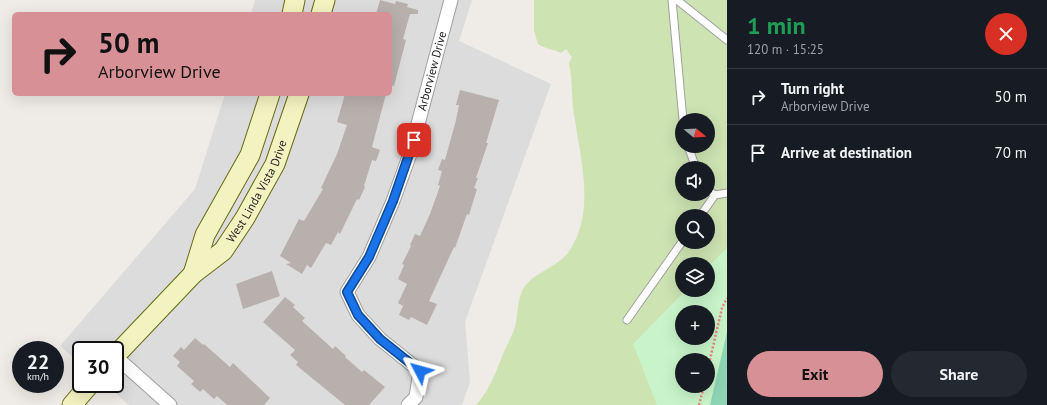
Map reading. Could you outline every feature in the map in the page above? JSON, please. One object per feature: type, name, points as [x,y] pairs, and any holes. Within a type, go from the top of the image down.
[{"type":"main road","points":[[292,12],[295,0]]},
{"type":"main road","points":[[322,12],[325,0]]},
{"type":"main road","name":"West Linda Vista Drive","points":[[193,274],[205,235],[250,155],[269,96]]},
{"type":"main road","name":"West Linda Vista Drive","points":[[124,347],[193,274],[223,251],[245,218],[275,164],[297,96]]},
{"type":"main road","points":[[72,405],[82,393]]},
{"type":"street","name":"Arborview Drive","points":[[408,405],[416,397],[420,371],[380,339],[358,315],[347,292],[369,257],[393,201],[410,154],[451,0]]},
{"type":"street","points":[[124,364],[170,405]]},
{"type":"lane","points":[[672,0],[682,113]]},
{"type":"lane","points":[[677,0],[727,40]]},
{"type":"lane","points":[[715,195],[727,193]]},
{"type":"lane","points":[[627,320],[677,249]]},
{"type":"path","points":[[712,353],[722,308],[727,298]]},
{"type":"path","points":[[700,405],[703,393]]},
{"type":"shaded area","points":[[255,0],[472,0],[459,41],[551,84],[465,322],[470,382],[462,405],[129,405],[115,393],[124,393],[124,341],[72,341],[72,356],[64,349],[64,341],[195,189],[224,96],[392,96],[392,12],[252,12]]},
{"type":"green space","points":[[534,0],[727,0],[727,294],[715,305],[675,305],[675,345],[680,345],[678,353],[675,353],[675,393],[682,393],[686,405],[476,405],[485,394],[492,381],[515,327],[521,294],[530,281],[558,262],[570,250],[578,235],[582,219],[584,203],[583,169],[573,106],[569,63],[572,57],[566,49],[561,53],[538,44],[534,31]]},
{"type":"green space","points":[[727,248],[727,405],[657,405],[633,344],[679,297],[715,297],[715,260]]},
{"type":"green space","points":[[727,332],[727,405],[710,405],[713,393],[715,393],[715,384]]},
{"type":"building","points":[[380,0],[395,4],[396,1],[408,4],[407,7],[418,10],[418,14],[410,14],[403,39],[406,40],[394,86],[392,86],[392,12],[377,12]]},
{"type":"building","points":[[460,90],[499,100],[486,143],[488,143],[476,178],[478,178],[474,188],[477,189],[469,215],[467,214],[455,248],[454,247],[429,301],[437,304],[427,325],[411,317],[409,320],[399,315],[403,306],[398,303],[407,284],[398,279],[404,265],[402,264],[411,246],[410,245],[415,234],[420,236],[440,186],[438,185],[442,171],[438,170],[442,159],[445,160],[456,120],[459,105],[456,105]]},
{"type":"building","points":[[344,96],[385,96],[372,147],[380,150],[376,161],[372,160],[364,186],[365,187],[359,200],[357,199],[340,234],[338,232],[331,245],[326,243],[311,268],[307,265],[302,274],[286,264],[291,263],[280,256],[299,219],[304,221],[323,189],[321,188],[337,154],[347,125],[337,122]]},
{"type":"building","points":[[272,271],[280,296],[243,309],[236,284]]},
{"type":"building","points":[[285,297],[295,305],[293,307],[305,318],[302,321],[333,349],[335,346],[362,372],[364,370],[385,387],[369,405],[345,405],[296,365],[298,362],[290,355],[295,350],[263,322]]},
{"type":"building","points":[[195,338],[230,367],[233,363],[270,398],[264,405],[227,405],[217,396],[214,399],[203,389],[200,392],[191,384],[194,381],[177,366],[180,362],[173,356],[181,347],[184,350]]},
{"type":"route","points":[[414,140],[393,201],[369,257],[347,292],[358,315],[380,339],[420,371]]}]
